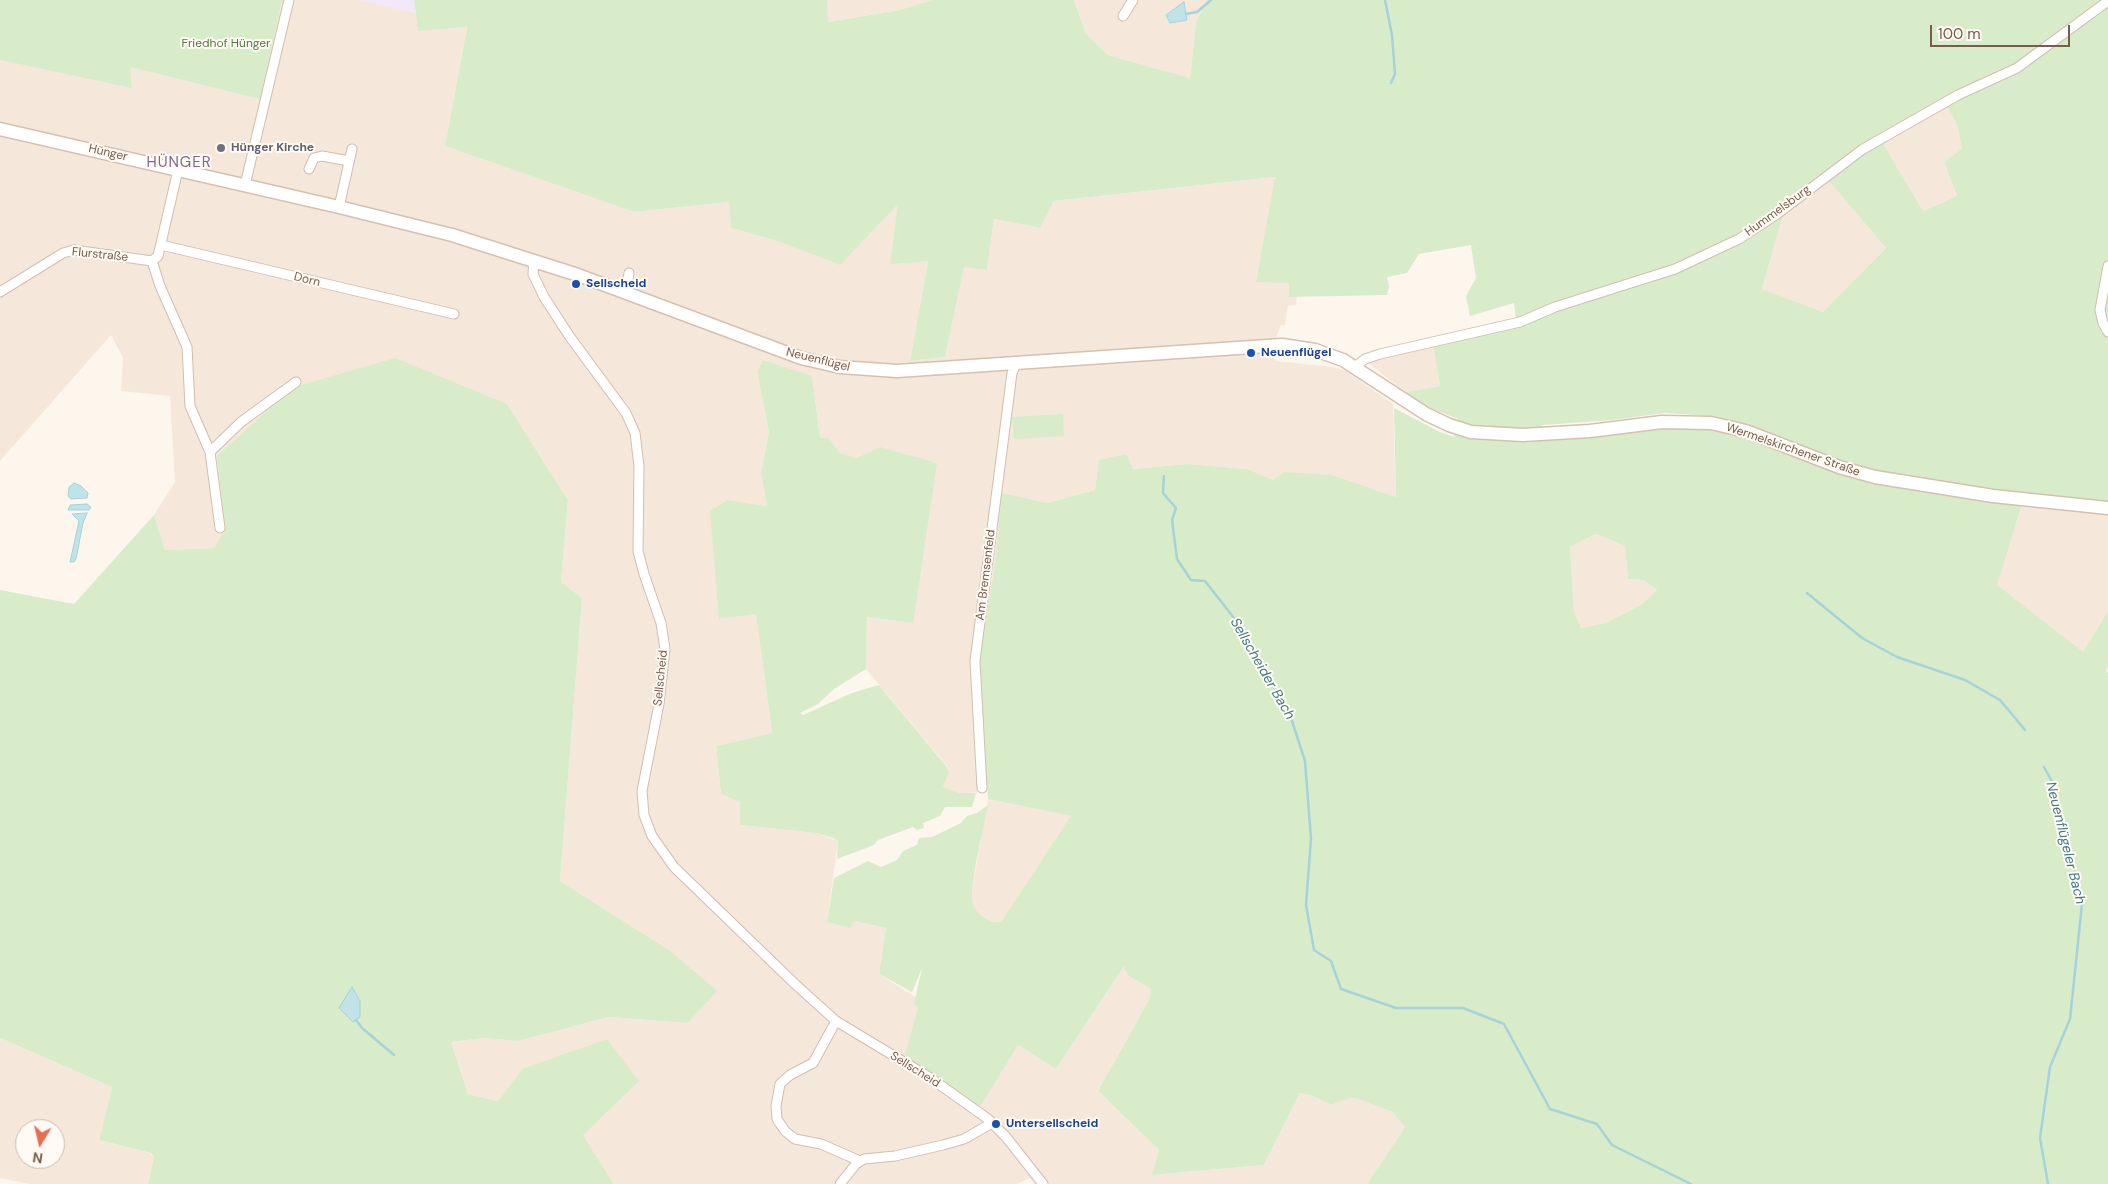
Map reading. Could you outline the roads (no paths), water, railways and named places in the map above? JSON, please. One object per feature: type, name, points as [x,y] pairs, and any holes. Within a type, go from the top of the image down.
[{"type":"main road","name":"Hünger","points":[[0,129],[339,207],[452,235],[534,260]]},
{"type":"main road","name":"Neuenflügel","points":[[534,260],[794,355],[840,367],[888,371],[1271,344],[1323,352],[1356,366],[1396,395]]},
{"type":"main road","name":"Wermelskirchener Straße","points":[[1396,395],[1434,418],[1458,429],[1474,432],[1523,434],[1580,432],[1670,421],[1711,423],[1746,431],[1831,464],[1875,478],[1993,496],[2108,508]]},
{"type":"street","points":[[245,185],[289,0]]},
{"type":"street","points":[[1122,16],[1133,0]]},
{"type":"street","name":"Hummelsburg","points":[[1356,366],[1365,359],[1380,354],[1520,322],[1555,306],[1675,268],[1739,239],[1777,214],[1863,149],[1958,95],[2017,68],[2108,1]]},
{"type":"street","points":[[339,207],[352,150]]},
{"type":"street","points":[[309,169],[314,158],[322,156],[349,161]]},
{"type":"street","points":[[178,170],[158,256],[152,261],[160,286],[186,343],[191,410],[210,452],[220,528]]},
{"type":"street","name":"Dorn","points":[[161,245],[454,314]]},
{"type":"street","name":"Flurstraße","points":[[0,292],[63,253],[74,250],[152,261]]},
{"type":"street","name":"Sellscheid","points":[[534,260],[533,274],[544,297],[570,337],[626,413],[636,439],[639,466],[637,521],[640,559],[661,623],[665,650],[660,696],[642,790],[643,808],[648,828],[656,844],[674,867],[776,966],[836,1020],[929,1077],[992,1123],[1006,1137],[1043,1184]]},
{"type":"street","points":[[2108,266],[2100,310],[2102,324],[2108,332]]},
{"type":"street","points":[[626,293],[630,273]]},
{"type":"street","name":"Am Bremsenfeld","points":[[982,788],[975,661],[1012,373],[1017,362]]},
{"type":"street","points":[[210,452],[241,422],[296,382]]},
{"type":"street","points":[[836,1020],[813,1063],[790,1074],[780,1084],[776,1101],[778,1119],[785,1131],[795,1139],[821,1144],[860,1161],[896,1156],[957,1141],[992,1123]]},
{"type":"street","points":[[840,1184],[860,1161]]},
{"type":"water","points":[[1184,2],[1187,20],[1170,23],[1166,15]]},
{"type":"water","points":[[74,483],[81,486],[88,493],[87,498],[71,499],[68,496],[69,487]]},
{"type":"water","points":[[87,504],[91,507],[89,510],[68,510],[70,505]]},
{"type":"water","points":[[87,513],[83,523],[76,559],[74,562],[70,562],[79,521],[72,514]]},
{"type":"water","points":[[352,987],[360,1001],[360,1017],[353,1022],[339,1008]]},
{"type":"waterway","points":[[1186,14],[1197,12],[1211,0]]},
{"type":"waterway","points":[[1385,0],[1392,35],[1395,74],[1391,83]]},
{"type":"waterway","name":"Sellscheider Bach","points":[[1164,476],[1163,493],[1176,508],[1172,520],[1177,559],[1191,580],[1205,581],[1234,618],[1290,715],[1305,761],[1311,839],[1306,905],[1314,950],[1331,961],[1341,989],[1396,1008],[1463,1008],[1504,1024],[1550,1109],[1597,1124],[1612,1145],[1691,1184]]},
{"type":"waterway","name":"Neuenflügeler Bach","points":[[1807,593],[1862,638],[1897,657],[1965,680],[2000,700],[2025,730]]},
{"type":"waterway","name":"Neuenflügeler Bach","points":[[2044,767],[2054,785],[2082,904],[2070,1019],[2050,1067],[2040,1138],[2048,1184]]},
{"type":"waterway","points":[[356,1020],[362,1028],[394,1055]]},
{"type":"place","name":"Hünger Kirche","points":[[221,148]]},
{"type":"place","name":"Sellscheid","points":[[576,284]]},
{"type":"place","name":"Neuenflügel","points":[[1251,353]]},
{"type":"place","name":"Untersellscheid","points":[[996,1124]]},
{"type":"district","name":"HÜNGER","points":[[179,163]]},
{"type":"park label","name":"Friedhof Hünger","points":[[226,44]]}]
